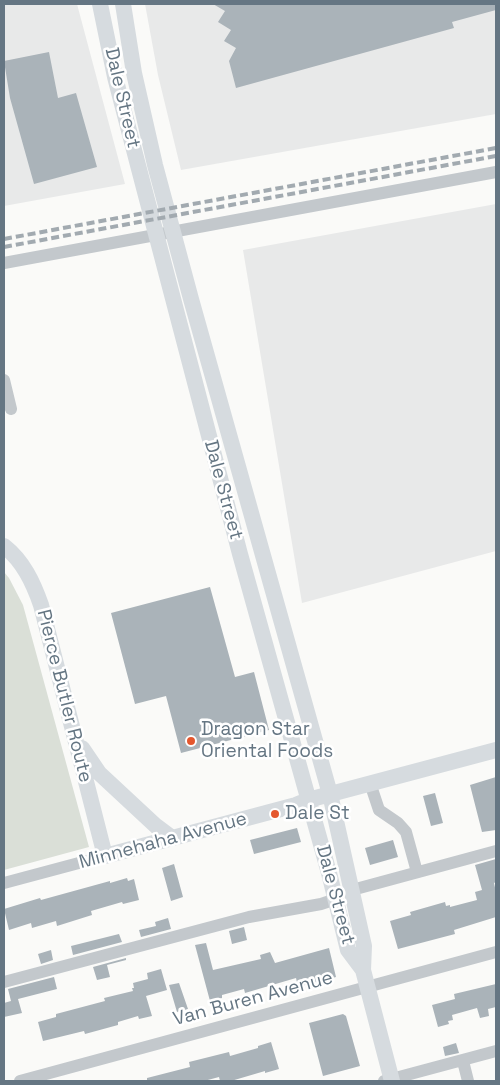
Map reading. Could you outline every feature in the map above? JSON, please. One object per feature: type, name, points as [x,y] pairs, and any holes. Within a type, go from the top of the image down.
[{"type":"main road","name":"Dale Street","points":[[100,4],[115,77],[139,169],[240,554],[336,899],[348,950],[364,970]]},
{"type":"main road","name":"Dale Street","points":[[122,4],[134,73],[155,165],[330,794],[364,946],[364,970],[389,1081]]},
{"type":"main road","name":"Pierce Butler Route","points":[[4,546],[24,568],[34,585],[41,605],[105,856]]},
{"type":"main road","points":[[76,738],[99,772],[156,826],[172,838]]},
{"type":"main road","name":"Minnehaha Avenue","points":[[105,856],[496,750]]},
{"type":"street","points":[[4,263],[496,172]]},
{"type":"street","points":[[4,380],[11,409]]},
{"type":"street","points":[[370,783],[379,810],[386,817],[398,823],[406,832],[418,872]]},
{"type":"street","points":[[352,890],[496,851]]},
{"type":"street","name":"Minnehaha Avenue","points":[[4,883],[105,856]]},
{"type":"street","points":[[4,982],[249,917],[321,904],[336,899]]},
{"type":"street","name":"Van Buren Avenue","points":[[20,1081],[496,952]]},
{"type":"street","points":[[389,1081],[496,1052]]},
{"type":"street","points":[[463,1061],[468,1081]]},
{"type":"shaded area","points":[[4,4],[77,4],[125,184],[4,206]]},
{"type":"shaded area","points":[[145,4],[496,4],[496,114],[181,170],[158,75]]},
{"type":"shaded area","points":[[496,204],[496,551],[302,603],[243,250]]},
{"type":"shaded area","points":[[4,572],[23,605],[89,847],[4,870]]},
{"type":"building","points":[[213,4],[496,4],[496,10],[452,22],[454,28],[236,88],[229,61],[236,48],[224,41],[231,30],[218,22],[225,11]]},
{"type":"building","points":[[49,52],[58,98],[76,93],[97,167],[34,184],[10,98],[4,61]]},
{"type":"building","points":[[210,587],[235,677],[254,672],[269,730],[181,753],[166,696],[135,704],[111,613]]},
{"type":"building","points":[[496,777],[496,830],[482,832],[470,785]]},
{"type":"building","points":[[435,793],[443,823],[431,826],[423,796]]},
{"type":"building","points":[[297,828],[301,842],[254,854],[250,840]]},
{"type":"building","points":[[393,840],[398,857],[370,865],[365,848]]},
{"type":"building","points":[[496,859],[496,882],[494,883],[496,917],[454,930],[455,934],[398,949],[390,921],[411,915],[410,912],[445,902],[446,906],[450,905],[450,907],[477,900],[475,892],[482,890],[475,865]]},
{"type":"building","points":[[174,864],[183,897],[171,901],[162,868]]},
{"type":"building","points":[[127,878],[128,881],[134,879],[139,900],[123,904],[122,902],[91,911],[92,915],[57,926],[56,921],[32,928],[31,923],[9,930],[4,909],[40,898],[41,900]]},
{"type":"building","points":[[168,918],[171,929],[141,937],[139,930],[156,926],[155,922]]},
{"type":"building","points":[[244,927],[247,940],[232,944],[229,931]]},
{"type":"building","points":[[119,934],[122,942],[73,955],[71,946]]},
{"type":"building","points":[[206,943],[213,970],[261,959],[260,955],[270,952],[275,963],[329,948],[336,977],[298,987],[296,978],[245,993],[244,989],[222,995],[222,998],[210,1001],[195,945]]},
{"type":"building","points":[[51,950],[53,960],[41,964],[38,954]]},
{"type":"building","points":[[126,958],[126,960],[107,965],[110,977],[97,980],[93,967]]},
{"type":"building","points":[[161,969],[167,990],[146,996],[152,1016],[139,1019],[138,1016],[118,1022],[118,1025],[85,1034],[84,1031],[43,1041],[38,1022],[56,1017],[56,1014],[105,1001],[104,998],[133,991],[133,983],[148,979],[147,973]]},
{"type":"building","points":[[54,977],[57,989],[18,999],[22,1013],[4,1017],[4,1003],[11,1001],[8,989]]},
{"type":"building","points":[[179,983],[188,1009],[177,1012],[169,985]]},
{"type":"building","points":[[496,984],[496,1007],[488,1009],[489,1016],[480,1018],[477,1008],[452,1015],[453,1020],[448,1021],[449,1024],[438,1027],[432,1005],[455,999],[454,994]]},
{"type":"building","points":[[343,1014],[346,1016],[360,1066],[323,1076],[309,1023]]},
{"type":"building","points":[[271,1042],[279,1069],[231,1081],[220,1081],[219,1077],[204,1081],[147,1081],[147,1078],[190,1067],[189,1062],[229,1052],[230,1056]]},
{"type":"building","points":[[456,1043],[459,1053],[445,1056],[443,1047]]},
{"type":"railway","points":[[4,239],[496,148]]},
{"type":"railway","points":[[4,247],[496,156]]},
{"type":"place","name":"Dragon Star Oriental Foods","points":[[191,741]]},
{"type":"place","name":"Dale St","points":[[275,814]]}]
